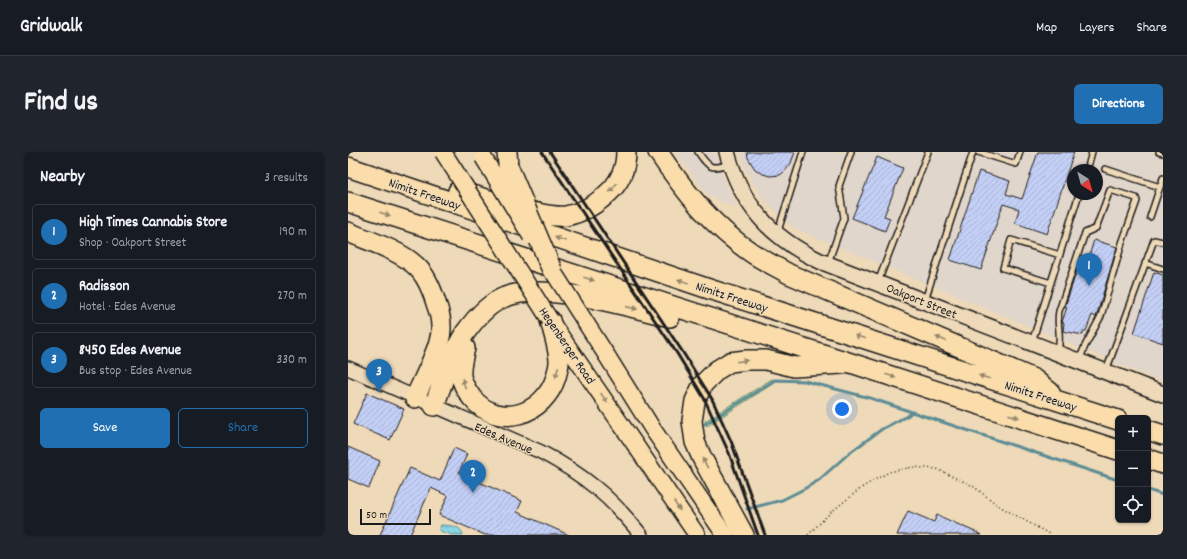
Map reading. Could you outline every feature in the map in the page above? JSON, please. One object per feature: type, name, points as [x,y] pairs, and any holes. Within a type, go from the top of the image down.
[{"type":"highway","points":[[388,180],[443,187],[530,211],[564,216],[582,212],[598,202],[612,190],[621,176],[626,158],[626,152]]},
{"type":"highway","points":[[658,152],[689,196],[706,215],[724,232],[761,259],[790,274],[1034,379],[1062,401]]},
{"type":"highway","points":[[507,159],[552,270]]},
{"type":"highway","name":"Nimitz Freeway","points":[[348,167],[710,290],[1115,419]]},
{"type":"highway","points":[[348,202],[1115,449]]},
{"type":"highway","points":[[348,232],[400,255],[416,265],[424,274],[433,294],[442,325],[439,341],[415,398]]},
{"type":"highway","points":[[434,406],[456,351],[465,334],[490,305],[505,297],[524,292],[546,292],[588,298],[681,319],[717,320]]},
{"type":"highway","points":[[478,318],[465,346],[461,376],[466,390],[476,403],[488,412],[504,415],[518,414],[534,409],[553,387],[559,367],[559,360],[550,320]]},
{"type":"highway","points":[[744,535],[702,458],[695,442],[692,421],[696,401],[703,384],[717,370],[730,362],[766,360],[794,367],[854,364]]},
{"type":"highway","points":[[1151,431],[1163,435]]},
{"type":"highway","points":[[1151,461],[1163,464]]},
{"type":"main road","name":"Hegenberger Road","points":[[444,152],[550,320],[697,535]]},
{"type":"main road","name":"Hegenberger Road","points":[[481,155],[652,428],[725,535]]},
{"type":"main road","name":"Oakport Street","points":[[729,158],[736,179],[749,203],[777,235],[804,254],[1163,394]]},
{"type":"street","name":"Edes Avenue","points":[[348,368],[540,452],[566,466],[591,483],[612,501],[641,535]]},
{"type":"lane","points":[[698,152],[706,164],[710,167],[718,168],[729,158]]},
{"type":"lane","points":[[777,235],[803,152]]},
{"type":"lane","points":[[827,264],[844,218],[839,186],[851,152]]},
{"type":"lane","points":[[878,283],[928,152]]},
{"type":"lane","points":[[925,302],[973,152]]},
{"type":"lane","points":[[978,152],[1016,164],[1020,152]]},
{"type":"lane","points":[[1088,164],[1092,152]]},
{"type":"lane","points":[[1158,152],[1163,153]]},
{"type":"lane","points":[[1105,169],[1160,187]]},
{"type":"lane","points":[[1150,216],[1163,178]]},
{"type":"lane","points":[[1057,353],[1060,339],[1058,323],[1059,310],[1086,233],[1096,228],[1110,190],[1136,198],[1137,201],[1122,243],[1101,316],[1085,346],[1079,362]]},
{"type":"lane","points":[[1032,343],[1077,200]]},
{"type":"lane","points":[[1051,283],[1003,268],[1011,240],[1060,255]]},
{"type":"lane","points":[[1106,372],[1154,240],[1163,242]]},
{"type":"lane","points":[[1145,263],[1163,269]]},
{"type":"path","points":[[808,535],[831,512],[864,486],[889,472],[913,467],[936,469],[972,486],[999,506],[1051,535]]},
{"type":"shaded area","points":[[676,152],[716,152],[723,177],[737,207],[723,203],[707,194]]},
{"type":"shaded area","points":[[740,152],[1163,152],[1163,381],[1140,373],[792,227],[763,199],[750,178],[741,158]]},
{"type":"green space","points":[[772,379],[775,380],[774,383],[707,426],[705,421]]},
{"type":"water","points":[[441,525],[458,528],[463,535],[450,535],[449,533],[444,533],[439,530]]},
{"type":"building","points":[[747,152],[795,152],[791,163],[785,171],[780,175],[770,176],[755,169],[748,158]]},
{"type":"building","points":[[1038,152],[1074,152],[1070,164],[1067,164],[1067,173],[1047,234],[1015,223],[1019,209],[1003,204],[981,270],[950,260],[979,171],[1010,181],[1006,194],[1022,199]]},
{"type":"building","points":[[877,157],[903,168],[884,216],[890,218],[885,231],[852,218]]},
{"type":"building","points":[[1094,240],[1117,247],[1096,317],[1092,315],[1086,331],[1083,331],[1083,335],[1063,331],[1064,323],[1062,322],[1067,307],[1065,307],[1079,264],[1086,266]]},
{"type":"building","points":[[1154,272],[1163,275],[1163,343],[1134,333]]},
{"type":"building","points":[[367,393],[404,409],[390,440],[353,424]]},
{"type":"building","points":[[348,447],[380,461],[369,488],[348,479]]},
{"type":"building","points":[[454,448],[467,454],[459,473],[522,501],[517,512],[569,535],[485,535],[439,515],[448,496],[431,488],[410,535],[380,535],[410,468],[440,481]]},
{"type":"building","points":[[908,511],[934,522],[937,515],[982,535],[897,535]]},
{"type":"waterway","points":[[705,424],[775,380],[805,381],[870,398],[912,412]]},
{"type":"waterway","points":[[747,509],[782,500],[804,489],[819,480],[848,454],[882,429],[912,412],[1115,479]]},
{"type":"waterway","points":[[1151,491],[1163,495]]},
{"type":"railway","points":[[542,152],[678,355],[704,398],[729,453],[758,535]]},
{"type":"railway","points":[[550,152],[682,351],[712,399],[731,441],[765,535]]},
{"type":"place","name":"High Times Cannabis Store","points":[[1089,286]]},
{"type":"place","name":"8450 Edes Avenue","points":[[379,392]]},
{"type":"place","name":"Radisson","points":[[473,493]]}]
